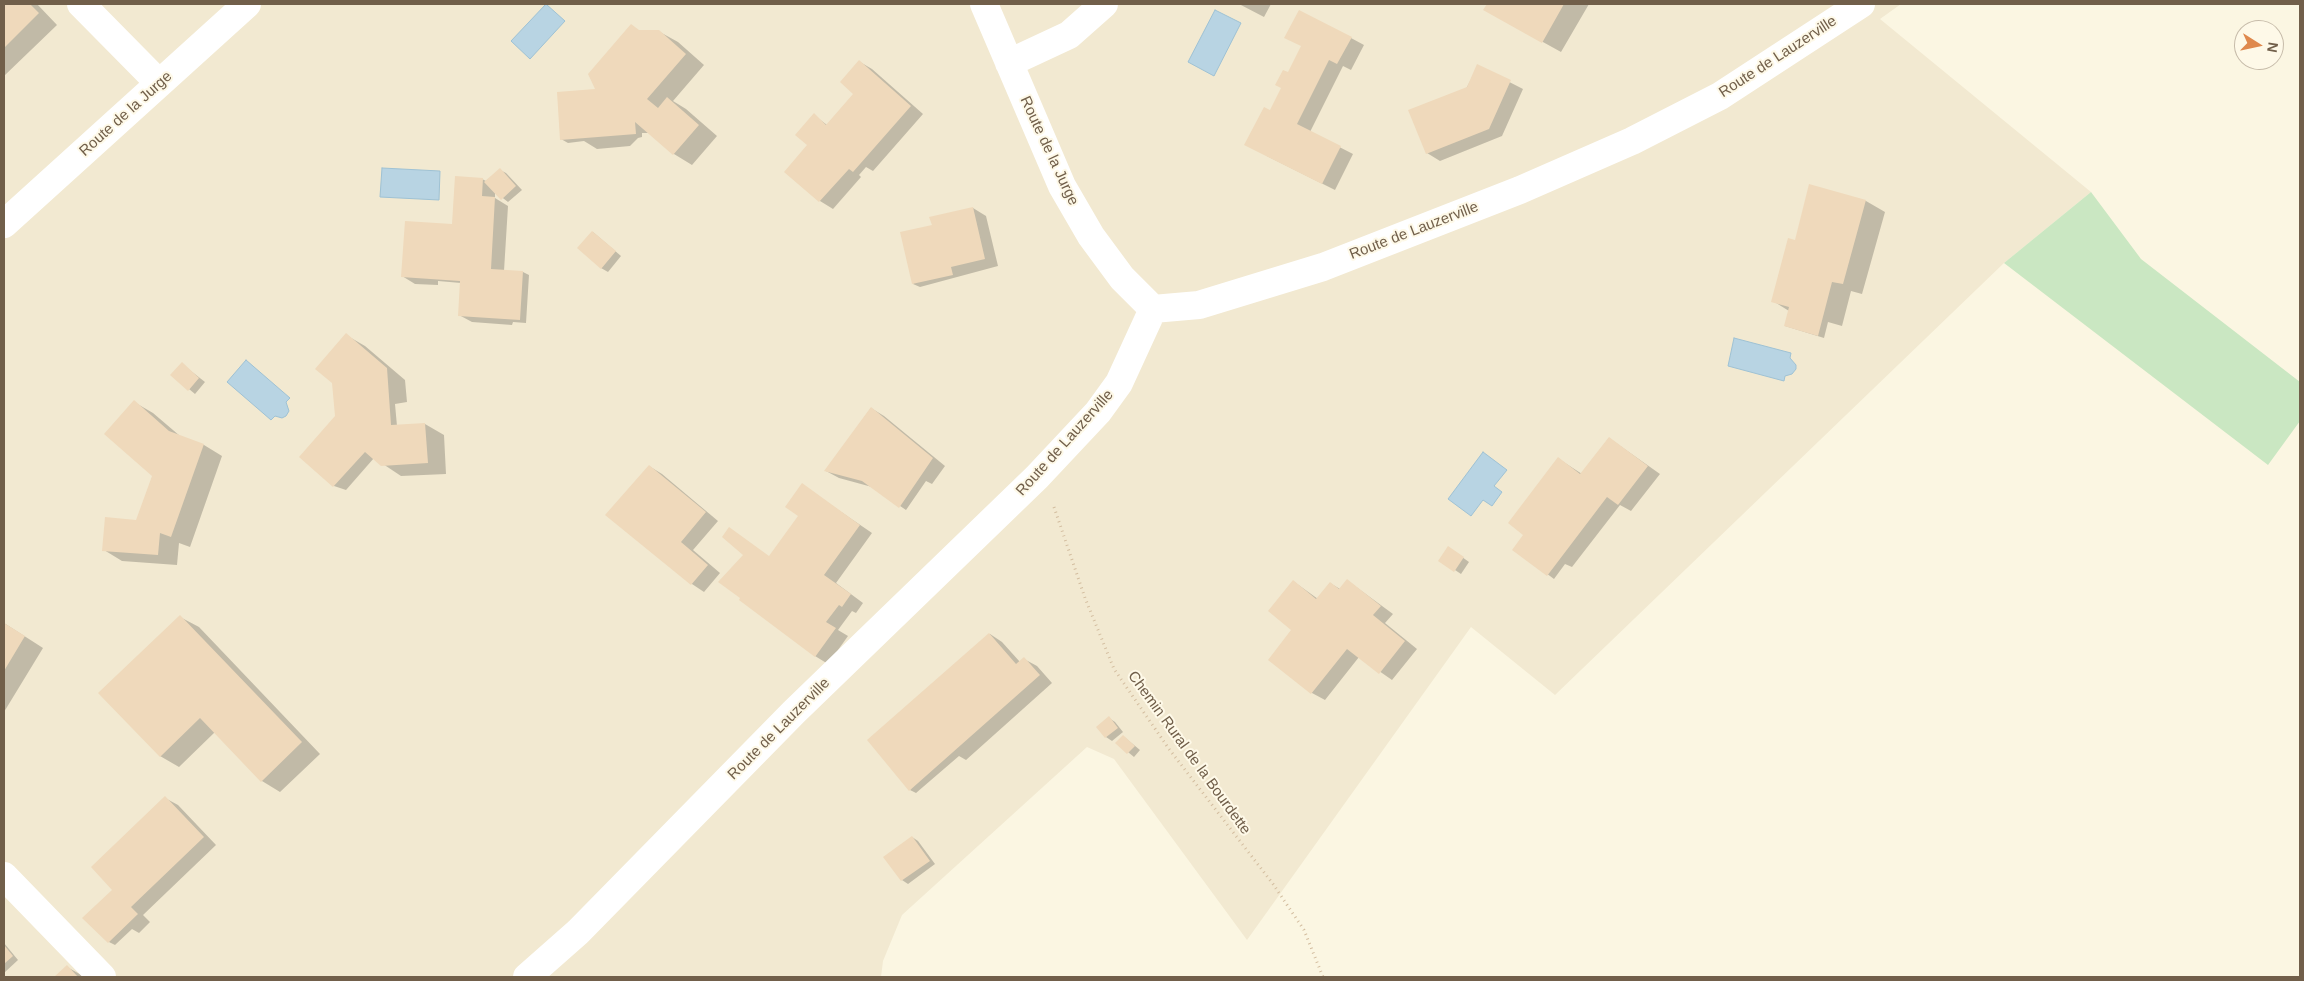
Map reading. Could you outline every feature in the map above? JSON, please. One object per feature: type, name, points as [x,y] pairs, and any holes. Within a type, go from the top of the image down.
[{"type":"street","points":[[81,4],[159,84]]},
{"type":"street","name":"Route de la Jurge","points":[[4,224],[248,4]]},
{"type":"street","name":"Route de la Jurge","points":[[984,4],[1062,186],[1091,236],[1122,278],[1153,309]]},
{"type":"street","points":[[1009,63],[1069,35],[1104,4]]},
{"type":"street","name":"Route de Lauzerville","points":[[527,977],[578,932],[794,712],[1037,477],[1098,412],[1119,383],[1153,309],[1199,305],[1323,266],[1520,190],[1632,141],[1720,96],[1860,4]]},
{"type":"street","points":[[4,876],[102,977]]},
{"type":"path","name":"Chemin Rural de la Bourdette","points":[[1037,477],[1050,489],[1060,528],[1114,669],[1169,749],[1273,884],[1304,930],[1323,977]]},
{"type":"shaded area","points":[[4,4],[1901,4],[1880,19],[2091,192],[2004,263],[1555,695],[1471,627],[1247,940],[1114,759],[1087,747],[902,915],[883,961],[881,977],[4,977]]},
{"type":"green space","points":[[2091,192],[2141,259],[2300,382],[2300,421],[2268,465],[2004,263]]},
{"type":"water","points":[[546,4],[565,21],[530,59],[511,41]]},
{"type":"water","points":[[1215,10],[1241,23],[1214,76],[1188,62]]},
{"type":"water","points":[[382,168],[440,171],[439,200],[380,197]]},
{"type":"water","points":[[1734,338],[1791,353],[1790,358],[1796,365],[1796,369],[1792,374],[1785,376],[1784,381],[1728,366]]},
{"type":"water","points":[[246,360],[290,398],[286,402],[289,411],[286,416],[282,418],[275,416],[271,420],[227,382]]},
{"type":"water","points":[[1483,452],[1507,470],[1494,486],[1502,492],[1492,506],[1483,500],[1471,516],[1448,499]]},
{"type":"building","points":[[4,4],[30,4],[39,13],[4,48]]},
{"type":"building","points":[[1487,4],[1564,4],[1542,43],[1483,10]]},
{"type":"building","points":[[1299,10],[1352,37],[1337,64],[1329,60],[1297,124],[1341,146],[1322,184],[1244,145],[1264,107],[1270,110],[1281,88],[1275,85],[1283,70],[1288,72],[1301,46],[1284,38]]},
{"type":"building","points":[[631,24],[639,30],[659,30],[686,54],[647,99],[658,108],[667,97],[699,125],[673,155],[635,122],[636,134],[560,140],[557,92],[595,89],[588,74]]},
{"type":"building","points":[[859,60],[911,106],[853,172],[849,169],[819,202],[784,172],[807,145],[795,135],[814,113],[826,125],[853,94],[840,82]]},
{"type":"building","points":[[1477,64],[1511,80],[1489,129],[1426,154],[1408,110],[1467,87]]},
{"type":"building","points":[[500,168],[516,186],[501,200],[484,182]]},
{"type":"building","points":[[455,176],[483,178],[482,196],[495,197],[491,269],[523,271],[520,320],[458,316],[460,281],[401,277],[405,221],[452,224]]},
{"type":"building","points":[[1809,184],[1866,200],[1843,284],[1832,282],[1818,336],[1784,326],[1789,307],[1771,302],[1788,238],[1795,240]]},
{"type":"building","points":[[973,207],[985,259],[951,267],[953,275],[912,284],[900,232],[932,225],[929,217]]},
{"type":"building","points":[[592,231],[616,251],[601,269],[577,248]]},
{"type":"building","points":[[346,333],[387,368],[391,425],[425,423],[428,463],[381,466],[365,452],[333,487],[299,457],[335,416],[332,383],[315,369]]},
{"type":"building","points":[[182,362],[199,378],[188,391],[170,375]]},
{"type":"building","points":[[134,400],[169,431],[204,444],[171,537],[160,533],[158,555],[102,551],[105,517],[136,520],[152,476],[104,434]]},
{"type":"building","points":[[871,407],[933,458],[899,508],[862,481],[824,471]]},
{"type":"building","points":[[1609,437],[1648,466],[1618,505],[1607,497],[1547,576],[1512,550],[1523,535],[1508,523],[1558,457],[1580,474]]},
{"type":"building","points":[[649,465],[706,512],[681,542],[708,565],[691,585],[605,515]]},
{"type":"building","points":[[802,483],[860,525],[824,575],[851,594],[842,607],[839,605],[826,622],[836,628],[815,657],[718,582],[743,555],[722,537],[729,527],[769,556],[798,516],[785,507]]},
{"type":"building","points":[[1448,546],[1464,557],[1454,572],[1438,561]]},
{"type":"building","points":[[1347,579],[1381,606],[1373,615],[1405,641],[1379,674],[1347,649],[1311,694],[1268,660],[1291,630],[1268,611],[1293,580],[1316,599],[1330,582],[1339,589]]},
{"type":"building","points":[[180,615],[302,742],[261,782],[200,718],[160,757],[98,693]]},
{"type":"building","points":[[4,623],[25,636],[4,671]]},
{"type":"building","points":[[989,633],[1016,664],[1024,657],[1040,675],[909,791],[867,740]]},
{"type":"building","points":[[1109,716],[1118,728],[1105,738],[1096,727]]},
{"type":"building","points":[[1123,735],[1135,746],[1127,754],[1115,743]]},
{"type":"building","points":[[165,796],[204,837],[131,907],[138,914],[108,943],[82,918],[112,890],[91,867]]},
{"type":"building","points":[[912,836],[930,861],[901,881],[883,857]]},
{"type":"building","points":[[4,945],[13,956],[4,964]]},
{"type":"building","points":[[67,965],[78,977],[54,977]]}]
